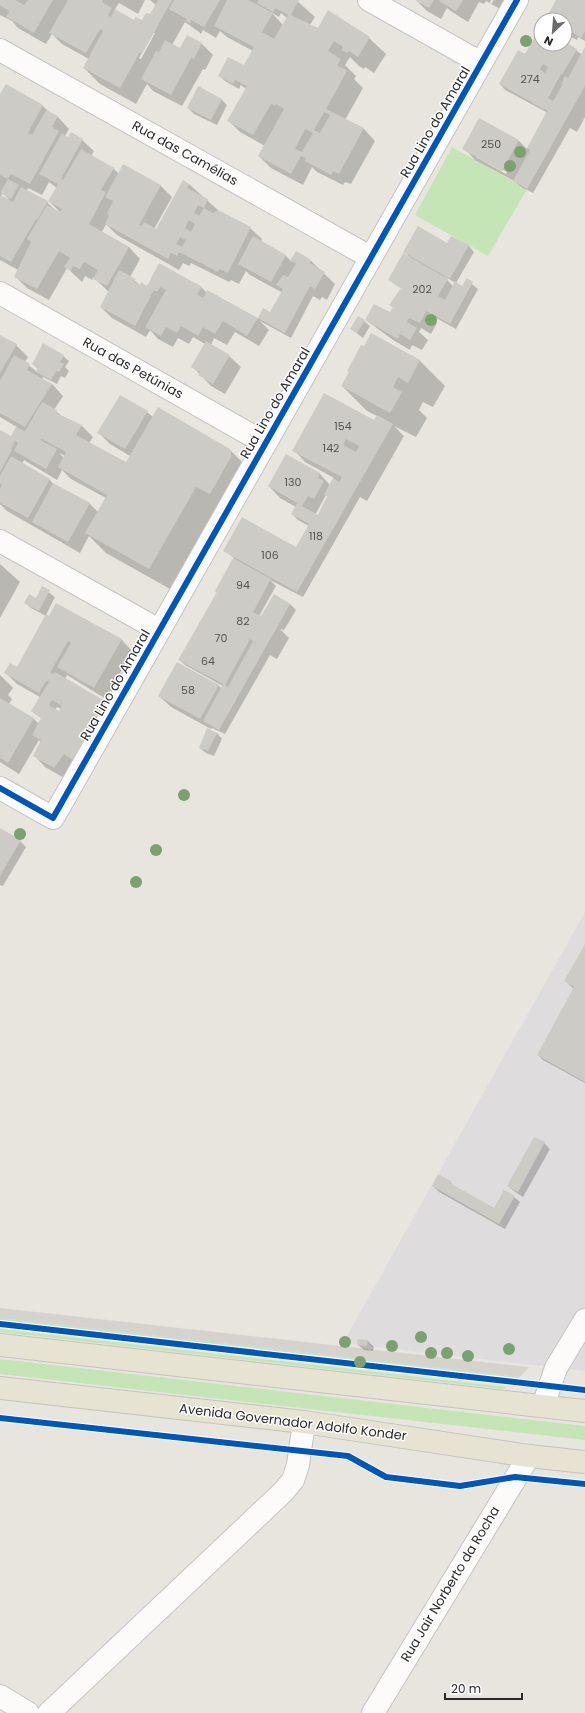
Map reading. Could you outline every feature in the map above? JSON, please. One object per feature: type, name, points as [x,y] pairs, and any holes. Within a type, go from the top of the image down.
[{"type":"main road","points":[[0,1345],[585,1411]]},
{"type":"main road","name":"Avenida Governador Adolfo Konder","points":[[0,1388],[304,1422],[529,1456],[585,1462]]},
{"type":"street","points":[[370,0],[481,63]]},
{"type":"street","name":"Rua Lino do Amaral","points":[[0,788],[53,818],[517,0]]},
{"type":"street","name":"Rua das Camélias","points":[[0,50],[370,257]]},
{"type":"street","name":"Rua das Petúnias","points":[[0,293],[265,443]]},
{"type":"street","points":[[0,541],[159,630]]},
{"type":"street","points":[[543,1406],[556,1368],[585,1320]]},
{"type":"street","points":[[49,1713],[283,1492],[293,1480],[298,1465],[304,1422]]},
{"type":"street","name":"Rua Jair Norberto da Rocha","points":[[373,1713],[529,1456]]},
{"type":"street","points":[[0,1696],[28,1713]]},
{"type":"shaded area","points":[[585,912],[585,1371],[343,1343]]},
{"type":"shaded area","points":[[0,1308],[529,1367],[520,1377],[0,1318]]},
{"type":"green space","points":[[452,147],[527,189],[488,256],[415,215]]},
{"type":"green space","points":[[0,1318],[520,1377],[518,1378],[0,1320]]},
{"type":"green space","points":[[0,1329],[507,1387],[502,1389],[0,1332]]},
{"type":"green space","points":[[0,1359],[585,1426],[585,1440],[0,1374]]},
{"type":"building","points":[[0,0],[15,0],[24,5],[28,0],[53,0],[34,33],[6,17],[9,11],[0,5]]},
{"type":"building","points":[[68,0],[103,0],[102,2],[112,8],[108,15],[111,17],[115,9],[134,20],[135,17],[142,20],[146,13],[150,14],[158,0],[172,0],[142,54],[140,52],[120,88],[83,68],[103,31],[100,29],[86,53],[49,33]]},
{"type":"building","points":[[174,0],[220,0],[204,27],[191,20],[190,23],[186,21],[187,19],[169,9]]},
{"type":"building","points":[[227,0],[248,0],[273,13],[262,32],[274,39],[288,15],[276,8],[273,12],[257,3],[259,0],[299,0],[291,15],[318,28],[328,10],[370,37],[358,57],[349,51],[347,53],[341,50],[343,47],[334,41],[328,51],[341,59],[337,65],[347,71],[326,109],[364,128],[339,174],[333,171],[331,175],[305,161],[306,158],[301,156],[291,174],[258,156],[284,109],[276,104],[275,106],[271,104],[253,135],[227,121],[247,86],[235,80],[233,84],[218,76],[228,57],[244,65],[254,47],[214,26]],"holes":[[[324,112],[330,115],[320,133],[314,130]],[[305,129],[313,133],[302,152],[295,149]]]},
{"type":"building","points":[[415,0],[434,0],[429,8]]},
{"type":"building","points":[[463,0],[456,11],[439,1]]},
{"type":"building","points":[[556,0],[585,0],[585,31],[581,38],[573,33],[573,12],[549,12]]},
{"type":"building","points":[[187,35],[202,43],[194,59],[191,58],[171,95],[141,79],[156,51],[159,52],[165,40],[180,48]]},
{"type":"building","points":[[533,40],[533,52],[573,52],[573,47],[577,49],[548,98],[553,101],[563,84],[561,84],[565,76],[568,78],[585,47],[585,86],[527,189],[513,181],[530,150],[527,148],[547,111],[499,84],[518,50],[525,54]],"holes":[[[543,64],[548,67],[545,73],[540,69]]]},
{"type":"building","points":[[6,84],[43,105],[28,133],[32,135],[46,110],[58,116],[52,127],[59,131],[30,184],[11,174],[8,179],[0,175],[0,94]]},
{"type":"building","points":[[198,86],[222,99],[211,120],[187,108]]},
{"type":"building","points":[[479,118],[519,140],[502,171],[462,149]]},
{"type":"building","points":[[71,132],[83,139],[61,179],[63,180],[81,149],[114,168],[101,190],[106,192],[89,224],[129,247],[107,286],[93,279],[98,270],[84,262],[80,269],[73,266],[71,271],[64,267],[70,258],[59,251],[37,289],[14,277],[31,242],[27,239],[47,205],[60,212],[62,209],[48,201],[58,184],[39,174],[62,133],[68,137]]},
{"type":"building","points":[[123,164],[161,185],[139,225],[141,226],[144,222],[156,229],[183,180],[189,184],[187,188],[208,199],[204,208],[213,213],[220,211],[251,227],[228,273],[219,269],[218,272],[179,252],[177,256],[171,253],[168,259],[105,224],[109,215],[107,213],[113,201],[105,197]],"holes":[[[198,205],[204,208],[199,216],[194,213]],[[189,220],[195,224],[191,232],[185,228]],[[180,237],[186,240],[182,247],[176,244]]]},
{"type":"building","points":[[8,179],[19,185],[11,199],[0,193]]},
{"type":"building","points":[[21,187],[48,201],[11,262],[0,256],[0,195],[13,202]]},
{"type":"building","points":[[418,226],[447,243],[451,236],[469,245],[450,279],[403,252]]},
{"type":"building","points":[[253,236],[286,255],[271,282],[238,264]]},
{"type":"building","points":[[296,251],[310,259],[310,263],[325,272],[315,289],[310,286],[285,333],[258,318],[263,308],[270,312],[283,289],[276,285],[283,275],[288,277],[296,264],[290,261]]},
{"type":"building","points":[[403,253],[448,279],[438,296],[445,300],[455,281],[462,286],[467,278],[473,282],[450,324],[426,311],[420,323],[409,318],[407,322],[417,328],[410,340],[400,334],[398,339],[365,320],[374,304],[390,312],[393,307],[389,305],[401,288],[388,280]]},
{"type":"building","points":[[159,263],[202,287],[197,294],[203,298],[207,290],[258,318],[247,336],[223,321],[215,334],[203,327],[198,336],[181,326],[177,333],[166,327],[161,336],[145,327],[166,290],[160,287],[157,292],[154,290],[135,326],[100,307],[119,270],[136,279],[134,282],[140,285],[141,282],[147,286]]},
{"type":"building","points":[[358,316],[365,320],[357,333],[350,329]]},
{"type":"building","points":[[371,333],[420,360],[408,383],[398,377],[393,387],[402,392],[390,413],[341,386],[361,345],[364,346]]},
{"type":"building","points":[[0,335],[17,344],[0,373]]},
{"type":"building","points":[[206,341],[230,355],[213,384],[198,375],[200,372],[191,367]]},
{"type":"building","points":[[43,343],[64,355],[60,362],[64,364],[59,372],[56,371],[51,380],[36,372],[38,368],[32,364]]},
{"type":"building","points":[[14,355],[30,364],[27,370],[52,384],[25,427],[0,413],[0,381]]},
{"type":"building","points":[[324,393],[374,420],[377,415],[393,424],[297,592],[223,551],[242,517],[296,547],[309,524],[291,514],[297,503],[268,486],[286,454],[320,473],[318,478],[324,481],[314,499],[308,496],[302,506],[318,515],[327,496],[324,495],[333,478],[339,482],[342,477],[292,451]],"holes":[[[346,439],[359,446],[356,452],[343,445]]]},
{"type":"building","points":[[120,395],[148,411],[125,449],[97,433]]},
{"type":"building","points":[[42,402],[57,410],[56,413],[82,425],[76,435],[126,462],[158,407],[231,451],[231,457],[210,494],[196,487],[149,569],[85,533],[107,495],[58,467],[66,452],[42,439],[40,440],[57,449],[46,469],[14,451],[18,443],[15,441],[11,449],[12,450],[0,472],[0,430],[11,436],[16,427],[25,431]]},
{"type":"building","points":[[11,456],[50,479],[28,518],[0,503],[0,489],[2,485],[0,483],[0,476]]},
{"type":"building","points":[[53,483],[90,503],[68,542],[32,522]]},
{"type":"building","points":[[233,558],[271,579],[253,612],[261,616],[274,594],[290,604],[219,730],[203,721],[223,684],[178,660],[217,592],[215,591]],"holes":[[[250,639],[253,641],[228,687],[225,685]]]},
{"type":"building","points":[[42,586],[50,590],[39,611],[24,603],[29,594],[36,598]]},
{"type":"building","points":[[56,603],[122,639],[94,688],[57,667],[71,643],[68,641],[50,673],[53,674],[55,672],[103,700],[94,724],[73,760],[64,754],[54,768],[33,756],[41,740],[32,735],[41,718],[31,711],[49,682],[46,681],[39,693],[4,673],[10,663],[17,667],[46,614],[49,616]],"holes":[[[52,700],[62,706],[59,711],[49,705]]]},
{"type":"building","points":[[177,662],[219,685],[200,719],[158,696]]},
{"type":"building","points":[[0,698],[34,718],[8,763],[0,758]]},
{"type":"building","points":[[207,728],[217,733],[208,751],[199,748]]},
{"type":"building","points":[[0,828],[21,840],[0,876]]},
{"type":"building","points":[[585,944],[585,1082],[537,1055],[574,987],[564,981]]},
{"type":"building","points":[[534,1137],[545,1142],[518,1192],[507,1186]]},
{"type":"building","points":[[438,1174],[451,1181],[450,1183],[494,1208],[504,1190],[515,1196],[499,1224],[432,1186]]},
{"type":"building","points":[[358,1339],[368,1340],[367,1346],[357,1345]]},
{"type":"cycle path","points":[[0,788],[53,818],[517,0]]},
{"type":"cycle path","points":[[0,1324],[585,1390]]},
{"type":"cycle path","points":[[0,1418],[348,1456],[386,1477],[460,1486],[515,1477],[585,1484]]}]
